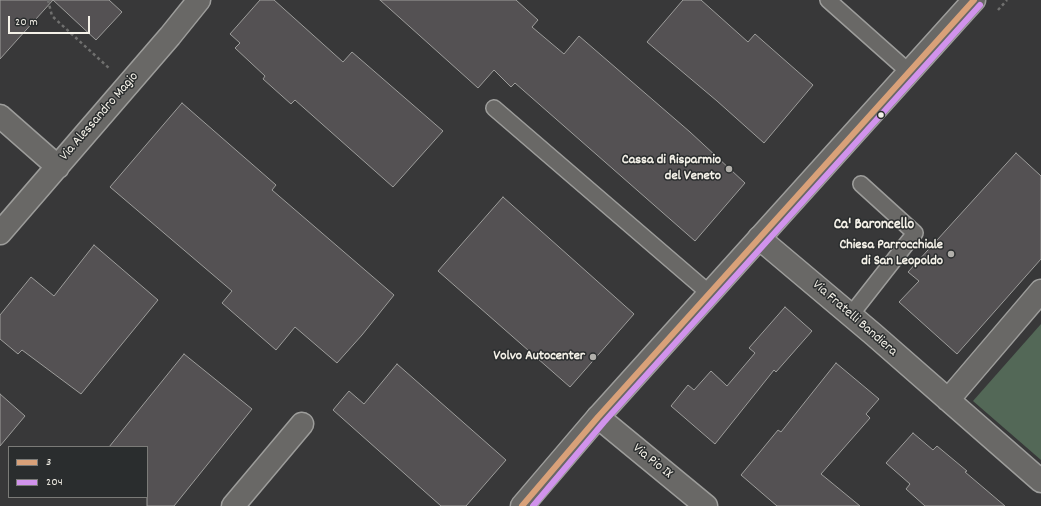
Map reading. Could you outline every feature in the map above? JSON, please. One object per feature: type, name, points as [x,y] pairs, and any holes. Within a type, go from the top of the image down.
[{"type":"street","name":"Via Alessandro Magio","points":[[0,233],[58,167],[199,0]]},
{"type":"street","points":[[522,506],[598,417],[974,0]]},
{"type":"street","points":[[0,116],[58,167]]},
{"type":"street","name":"Via Fratelli Bandiera","points":[[759,238],[1041,482]]},
{"type":"street","points":[[948,400],[1041,291]]},
{"type":"street","name":"Via Pio IX","points":[[598,417],[706,506]]},
{"type":"street","points":[[233,506],[302,424]]},
{"type":"lane","points":[[828,0],[910,72]]},
{"type":"lane","points":[[494,108],[709,293]]},
{"type":"lane","points":[[850,316],[915,233],[861,184]]},
{"type":"path","points":[[48,0],[52,16],[128,85]]},
{"type":"green space","points":[[1041,324],[1041,460],[973,401]]},
{"type":"building","points":[[0,0],[53,0],[0,59]]},
{"type":"building","points":[[53,0],[109,0],[122,12],[96,40]]},
{"type":"building","points":[[260,0],[274,0],[343,62],[352,52],[443,131],[393,187],[295,100],[291,104],[263,79],[265,76],[235,48],[240,43],[230,34]]},
{"type":"building","points":[[380,0],[516,0],[538,20],[532,27],[564,54],[579,36],[690,132],[745,183],[695,241],[515,83],[511,87],[494,70],[478,88]]},
{"type":"building","points":[[683,0],[701,0],[748,42],[755,34],[813,85],[764,143],[647,42]]},
{"type":"building","points":[[182,103],[276,185],[272,190],[394,295],[337,363],[295,327],[276,350],[222,303],[232,291],[110,187]]},
{"type":"building","points":[[1016,153],[1041,176],[1041,259],[957,354],[899,302],[919,281],[908,272]]},
{"type":"building","points":[[503,197],[634,314],[570,387],[438,271]]},
{"type":"building","points":[[94,245],[158,300],[81,394],[22,350],[18,354],[0,339],[0,315],[31,277],[54,296]]},
{"type":"building","points":[[785,307],[812,331],[776,372],[774,370],[715,444],[671,406],[688,385],[694,390],[711,371],[727,386],[755,353],[749,348]]},
{"type":"building","points":[[184,354],[252,409],[174,506],[147,506],[148,446],[110,446]]},
{"type":"building","points":[[836,363],[879,399],[866,414],[870,418],[821,474],[860,506],[777,506],[741,475],[778,430],[781,432]]},
{"type":"building","points":[[397,364],[506,460],[466,506],[441,506],[333,410],[349,391],[364,404]]},
{"type":"building","points":[[0,394],[25,416],[0,446]]},
{"type":"building","points":[[913,433],[933,450],[937,446],[1005,506],[925,506],[906,489],[910,484],[886,463]]},
{"type":"transit line","name":"3","points":[[522,506],[598,417],[974,0]]},
{"type":"transit line","name":"204","points":[[533,506],[604,422],[980,5]]},
{"type":"place","name":"Cassa di Risparmio del Veneto","points":[[729,169]]},
{"type":"place","name":"Chiesa Parrocchiale di San Leopoldo","points":[[951,254]]},
{"type":"place","name":"Volvo Autocenter","points":[[593,357]]},
{"type":"district","name":"Ca' Baroncello","points":[[874,226]]}]
